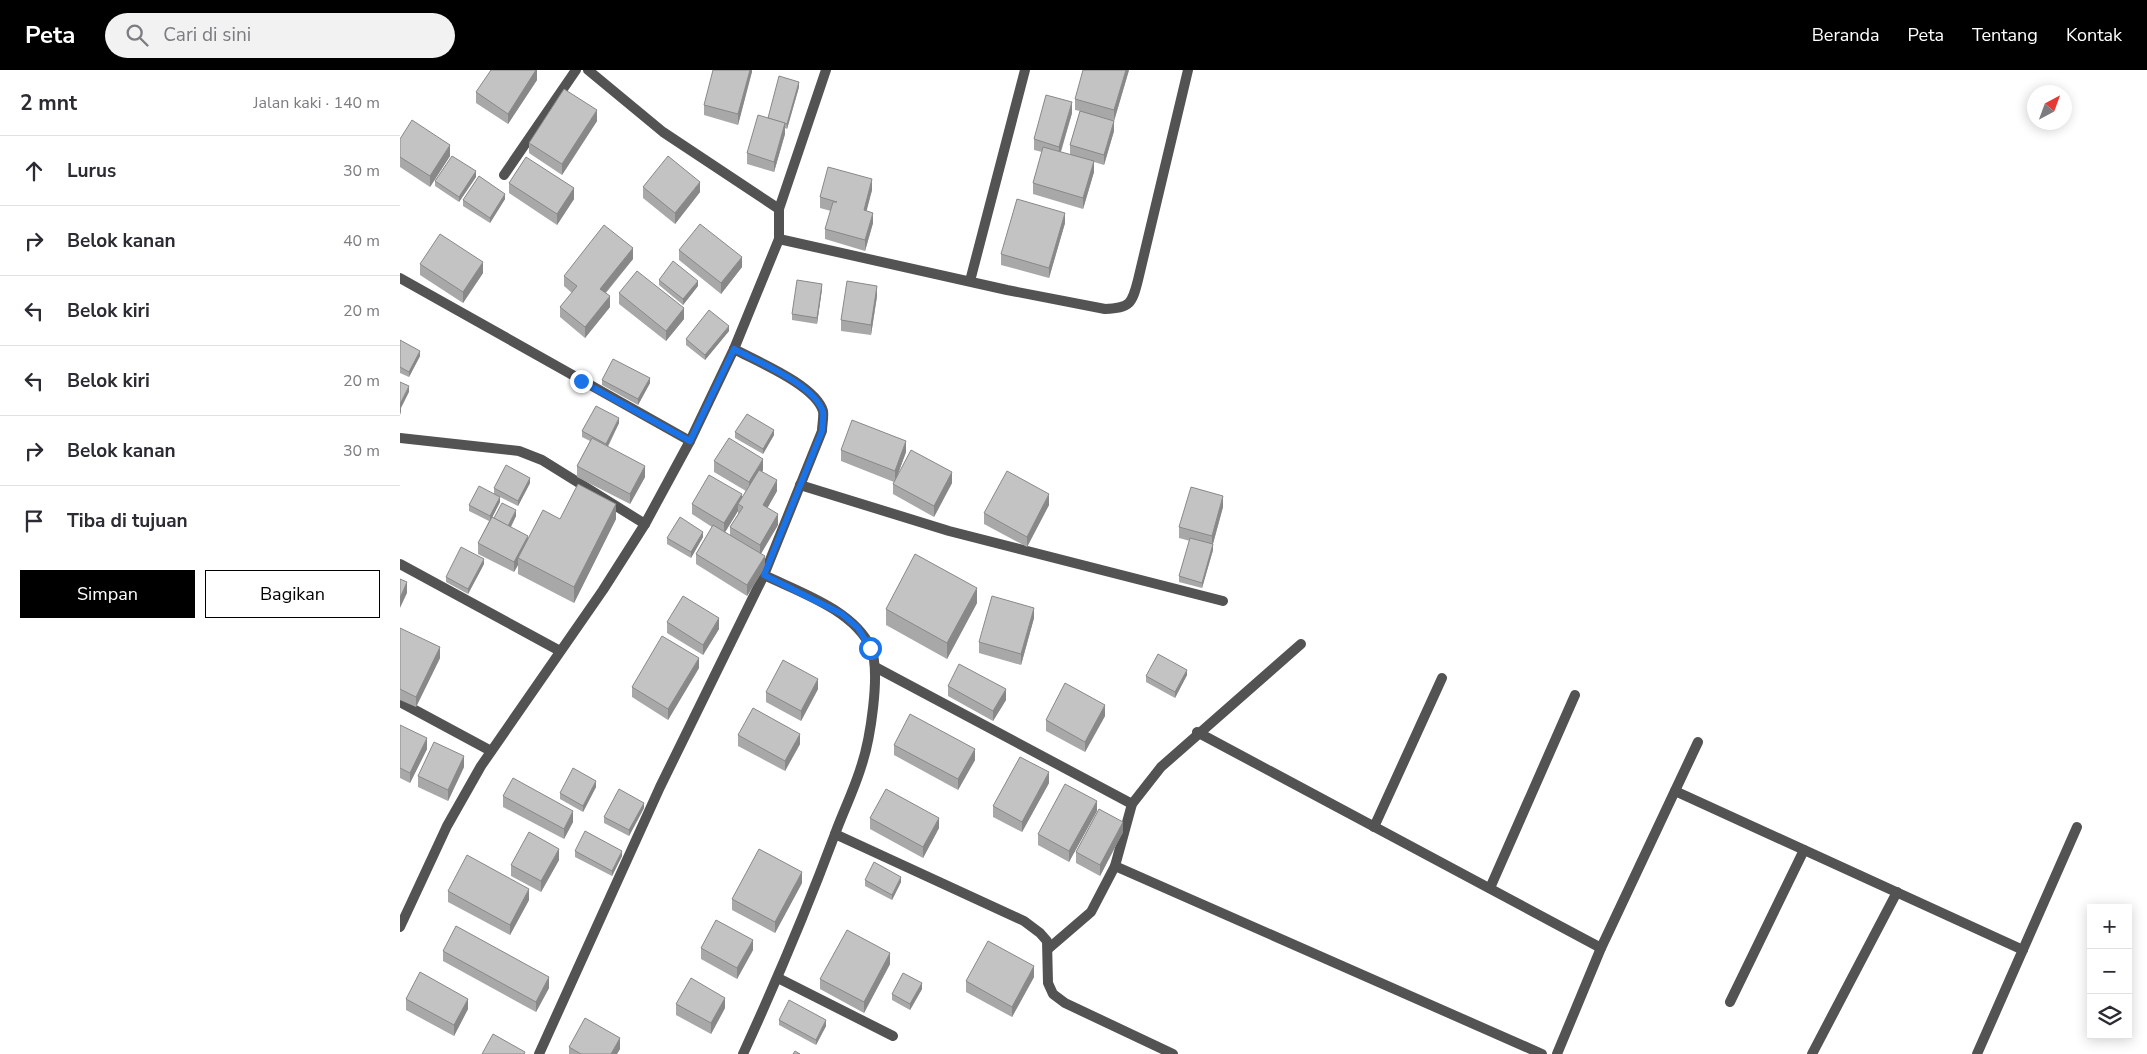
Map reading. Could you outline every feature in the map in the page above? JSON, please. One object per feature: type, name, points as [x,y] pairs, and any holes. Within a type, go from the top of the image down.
[{"type":"street","points":[[504,175],[576,70]]},
{"type":"street","points":[[588,70],[663,132],[779,209]]},
{"type":"street","points":[[400,927],[447,826],[491,751],[645,524],[690,441],[734,349],[779,239],[779,209],[826,70]]},
{"type":"street","points":[[970,281],[1025,70]]},
{"type":"street","points":[[779,239],[1105,309],[1120,308],[1128,305],[1138,280],[1188,70]]},
{"type":"street","points":[[400,278],[690,441]]},
{"type":"street","points":[[539,1054],[660,787],[764,575],[822,431],[823,412],[816,398],[802,387],[734,349]]},
{"type":"street","points":[[400,438],[519,451],[542,460],[645,524]]},
{"type":"street","points":[[800,485],[949,531],[1223,601]]},
{"type":"street","points":[[400,564],[560,651]]},
{"type":"street","points":[[743,1054],[778,978],[862,766],[872,709],[876,668],[870,648],[858,628],[842,614],[764,575]]},
{"type":"street","points":[[1048,948],[1091,912],[1115,866],[1132,804],[1161,766],[1197,732],[1301,644]]},
{"type":"street","points":[[876,668],[1132,804]]},
{"type":"street","points":[[1374,827],[1442,678]]},
{"type":"street","points":[[1490,888],[1575,695]]},
{"type":"street","points":[[400,702],[491,751]]},
{"type":"street","points":[[1197,732],[1601,948]]},
{"type":"street","points":[[1557,1054],[1601,948],[1698,742]]},
{"type":"street","points":[[1675,791],[2023,950]]},
{"type":"street","points":[[1976,1054],[2077,827]]},
{"type":"street","points":[[835,834],[1024,921],[1040,932],[1047,941],[1048,983],[1053,994],[1065,1003],[1173,1054]]},
{"type":"street","points":[[1730,1002],[1804,850]]},
{"type":"street","points":[[1115,866],[1542,1054]]},
{"type":"street","points":[[1812,1054],[1897,892]]},
{"type":"street","points":[[778,978],[893,1036]]},
{"type":"building","points":[[491,70],[536,70],[508,114],[476,92]]},
{"type":"building","points":[[713,70],[750,70],[738,114],[704,105]]},
{"type":"building","points":[[1083,70],[1126,70],[1114,110],[1075,99]]},
{"type":"building","points":[[779,76],[799,82],[787,124],[768,118]]},
{"type":"building","points":[[564,89],[597,110],[562,164],[529,143]]},
{"type":"building","points":[[1046,95],[1072,102],[1059,147],[1034,139]]},
{"type":"building","points":[[1080,111],[1114,121],[1104,155],[1070,145]]},
{"type":"building","points":[[758,115],[785,123],[774,162],[747,153]]},
{"type":"building","points":[[412,120],[450,145],[430,176],[400,157],[400,139]]},
{"type":"building","points":[[1043,147],[1094,161],[1083,198],[1033,183]]},
{"type":"building","points":[[452,156],[476,171],[459,197],[435,181]]},
{"type":"building","points":[[668,156],[700,182],[675,213],[643,187]]},
{"type":"building","points":[[526,157],[574,188],[557,214],[509,183]]},
{"type":"building","points":[[828,167],[872,179],[864,210],[873,213],[865,240],[825,229],[833,202],[837,202],[820,197]]},
{"type":"building","points":[[479,176],[505,194],[490,218],[463,200]]},
{"type":"building","points":[[1017,199],[1065,213],[1049,268],[1001,254]]},
{"type":"building","points":[[700,224],[742,257],[721,283],[679,250]]},
{"type":"building","points":[[604,225],[633,248],[600,289],[610,296],[585,327],[560,307],[577,286],[564,276]]},
{"type":"building","points":[[440,234],[483,262],[463,292],[420,264]]},
{"type":"building","points":[[673,261],[698,281],[683,299],[659,280]]},
{"type":"building","points":[[637,271],[684,308],[666,331],[619,293]]},
{"type":"building","points":[[797,280],[822,284],[817,318],[792,314]]},
{"type":"building","points":[[847,281],[877,286],[871,325],[841,320]]},
{"type":"building","points":[[709,310],[729,326],[705,355],[686,339]]},
{"type":"building","points":[[400,340],[420,351],[409,372],[400,367]]},
{"type":"building","points":[[613,359],[650,378],[638,399],[602,380]]},
{"type":"building","points":[[400,382],[409,386],[400,404]]},
{"type":"building","points":[[596,406],[619,418],[606,444],[582,431]]},
{"type":"building","points":[[747,414],[774,430],[763,449],[735,432]]},
{"type":"building","points":[[852,420],[906,441],[895,471],[841,450]]},
{"type":"building","points":[[592,438],[645,466],[630,494],[577,466]]},
{"type":"building","points":[[729,438],[763,459],[749,482],[714,461]]},
{"type":"building","points":[[911,450],[952,472],[934,506],[893,484]]},
{"type":"building","points":[[506,465],[530,478],[518,501],[494,488]]},
{"type":"building","points":[[759,470],[777,480],[763,505],[778,514],[760,545],[730,527],[743,507],[738,504]]},
{"type":"building","points":[[1007,471],[1049,494],[1027,537],[984,513]]},
{"type":"building","points":[[709,475],[742,494],[724,523],[692,504]]},
{"type":"building","points":[[578,484],[616,504],[574,587],[518,558],[543,510],[560,519]]},
{"type":"building","points":[[479,486],[500,497],[490,516],[469,505]]},
{"type":"building","points":[[1191,487],[1223,496],[1212,536],[1179,527]]},
{"type":"building","points":[[502,503],[516,510],[508,526],[494,518]]},
{"type":"building","points":[[492,517],[528,536],[514,562],[478,543]]},
{"type":"building","points":[[680,517],[703,532],[691,552],[667,538]]},
{"type":"building","points":[[713,525],[765,556],[747,585],[696,554]]},
{"type":"building","points":[[1190,538],[1213,544],[1202,583],[1179,576]]},
{"type":"building","points":[[461,547],[484,559],[468,589],[446,577]]},
{"type":"building","points":[[915,554],[977,588],[947,643],[886,609]]},
{"type":"building","points":[[400,579],[407,582],[400,598]]},
{"type":"building","points":[[683,596],[719,618],[703,645],[667,622]]},
{"type":"building","points":[[992,596],[1034,608],[1021,654],[979,642]]},
{"type":"building","points":[[400,628],[440,647],[416,697],[400,689]]},
{"type":"building","points":[[662,636],[699,658],[668,709],[632,687]]},
{"type":"building","points":[[1158,654],[1187,670],[1175,692],[1146,676]]},
{"type":"building","points":[[783,660],[818,679],[801,711],[766,692]]},
{"type":"building","points":[[959,664],[1006,689],[993,711],[948,686]]},
{"type":"building","points":[[1065,683],[1105,705],[1085,742],[1046,720]]},
{"type":"building","points":[[753,708],[800,734],[785,761],[738,735]]},
{"type":"building","points":[[910,714],[975,749],[958,779],[894,745]]},
{"type":"building","points":[[400,725],[427,738],[410,773],[400,768]]},
{"type":"building","points":[[434,742],[464,756],[448,790],[418,776]]},
{"type":"building","points":[[1020,757],[1049,772],[1022,822],[993,806]]},
{"type":"building","points":[[573,768],[596,781],[583,806],[560,793]]},
{"type":"building","points":[[513,778],[573,811],[564,829],[503,796]]},
{"type":"building","points":[[1065,784],[1097,801],[1069,851],[1038,834]]},
{"type":"building","points":[[619,789],[644,803],[629,830],[604,817]]},
{"type":"building","points":[[886,789],[939,818],[923,847],[870,818]]},
{"type":"building","points":[[1099,809],[1123,822],[1100,865],[1076,852]]},
{"type":"building","points":[[585,831],[622,851],[612,871],[575,851]]},
{"type":"building","points":[[529,832],[559,849],[541,881],[511,865]]},
{"type":"building","points":[[759,849],[802,872],[775,922],[732,899]]},
{"type":"building","points":[[467,855],[529,889],[510,925],[448,891]]},
{"type":"building","points":[[874,862],[901,877],[892,895],[865,880]]},
{"type":"building","points":[[716,920],[753,940],[737,968],[701,948]]},
{"type":"building","points":[[456,926],[549,977],[536,1002],[443,951]]},
{"type":"building","points":[[847,930],[890,953],[864,1002],[820,979]]},
{"type":"building","points":[[988,941],[1034,966],[1012,1007],[966,981]]},
{"type":"building","points":[[420,972],[468,999],[454,1025],[406,999]]},
{"type":"building","points":[[903,973],[922,983],[910,1004],[892,994]]},
{"type":"building","points":[[691,978],[725,998],[711,1023],[676,1004]]},
{"type":"building","points":[[789,1000],[826,1020],[816,1040],[779,1020]]},
{"type":"building","points":[[585,1018],[620,1038],[611,1054],[581,1054],[569,1047]]},
{"type":"building","points":[[493,1034],[525,1052],[524,1054],[482,1054]]},
{"type":"route","points":[[581,381],[690,441],[734,349],[802,387],[816,398],[823,412],[822,431],[764,575],[842,614],[858,628],[870,648]]}]
